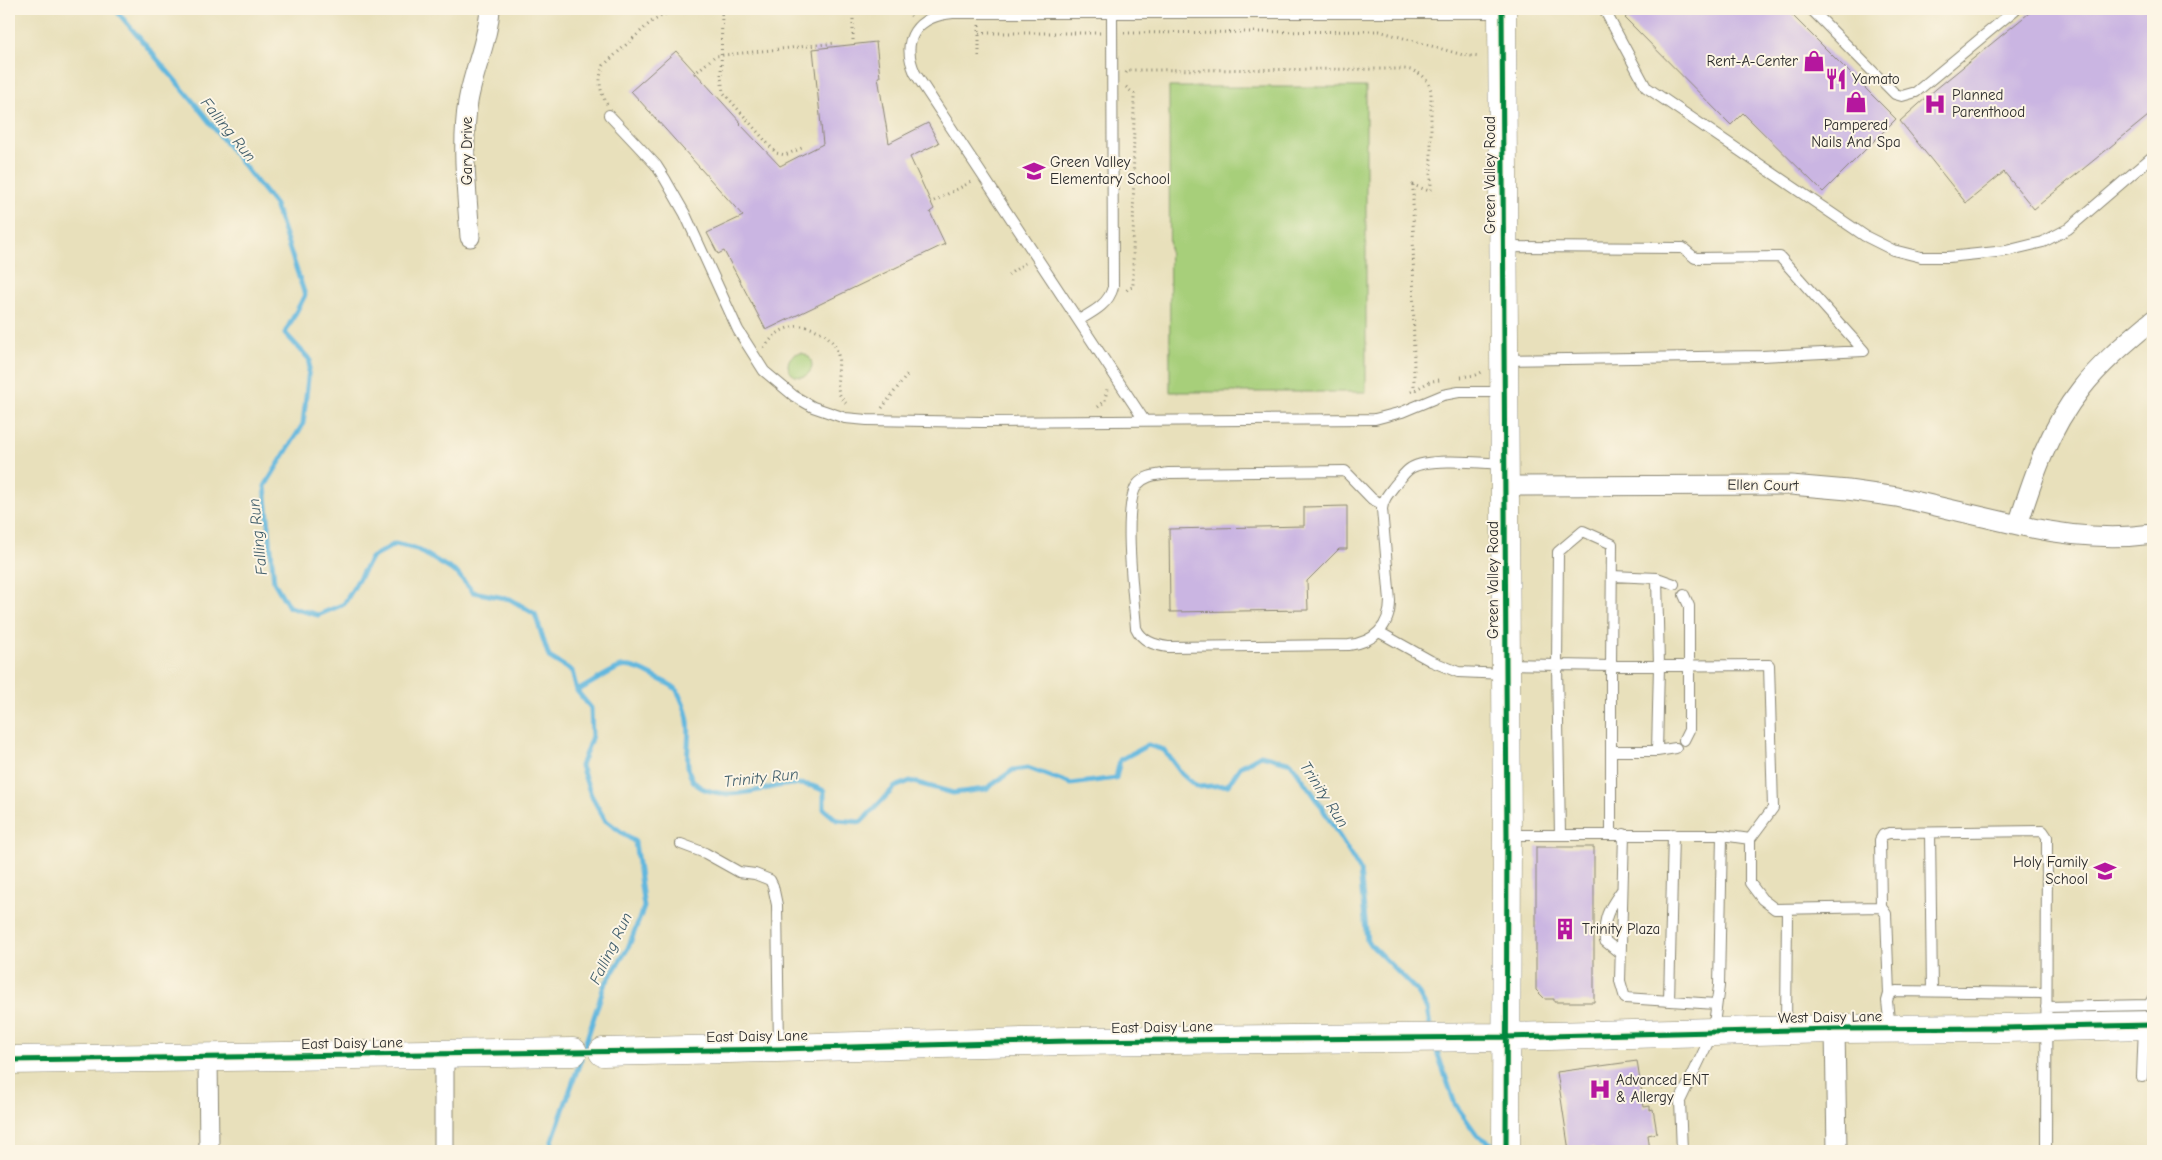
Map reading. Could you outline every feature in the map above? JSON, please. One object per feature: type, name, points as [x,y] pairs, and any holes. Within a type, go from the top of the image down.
[{"type":"street","name":"Gary Drive","points":[[470,237],[465,162],[465,123],[468,100],[482,52],[490,9]]},
{"type":"street","name":"Green Valley Road","points":[[1502,11],[1503,247],[1493,366],[1504,392],[1507,835],[1506,1147]]},
{"type":"street","points":[[2018,525],[2041,458],[2068,406],[2096,372],[2153,320]]},
{"type":"street","name":"Ellen Court","points":[[1505,475],[1791,485],[1896,497],[2034,529],[2104,536],[2153,534]]},
{"type":"street","name":"West Daisy Lane","points":[[1506,1037],[1890,1028],[2046,1017],[2149,1025]]},
{"type":"street","points":[[1836,1029],[1837,1151]]},
{"type":"street","name":"East Daisy Lane","points":[[9,1060],[779,1049],[1068,1041],[1506,1037]]},
{"type":"street","points":[[444,1054],[444,1151]]},
{"type":"street","points":[[208,1057],[209,1151]]},
{"type":"lane","points":[[1604,9],[1646,87],[1865,236],[1893,250],[1921,256],[1948,257],[2006,251],[2043,242],[2068,229],[2153,156]]},
{"type":"lane","points":[[1811,9],[1895,94],[1902,96],[1916,92],[2016,9]]},
{"type":"lane","points":[[1144,420],[915,73],[911,64],[909,49],[913,36],[919,26],[927,19],[946,14],[979,13],[1502,11]]},
{"type":"lane","points":[[1079,320],[1101,307],[1108,299],[1113,287],[1112,13]]},
{"type":"lane","points":[[609,115],[656,165],[665,179],[689,223],[738,330],[760,365],[779,385],[800,400],[845,418],[982,422],[1375,419],[1402,412],[1443,395],[1459,392],[1504,392]]},
{"type":"lane","points":[[1493,366],[1864,351],[1780,257],[1695,258],[1683,248],[1503,247]]},
{"type":"lane","points":[[1382,504],[1372,499],[1345,470],[1169,473],[1148,476],[1137,485],[1132,498],[1130,518],[1136,628],[1142,637],[1153,644],[1168,647],[1349,645],[1365,642],[1378,632],[1386,622],[1390,608],[1382,504],[1404,474],[1410,468],[1420,464],[1436,463],[1505,475]]},
{"type":"lane","points":[[1560,835],[1556,665],[1558,552],[1583,531],[1612,544],[1610,666],[1612,834]]},
{"type":"lane","points":[[1612,576],[1657,578],[1674,584]]},
{"type":"lane","points":[[1657,578],[1658,751]]},
{"type":"lane","points":[[1684,595],[1689,606],[1690,730],[1684,740]]},
{"type":"lane","points":[[1378,632],[1431,661],[1458,672],[1556,665],[1769,665],[1773,808],[1750,839],[1750,883],[1762,899],[1775,909],[1881,907]]},
{"type":"lane","points":[[1612,751],[1658,751],[1676,748]]},
{"type":"lane","points":[[1890,1028],[1887,1001],[1889,994],[1886,914],[1881,907],[1880,840],[1883,835],[1889,833],[2043,831],[2047,837],[2046,1151]]},
{"type":"lane","points":[[1930,833],[1932,991]]},
{"type":"lane","points":[[1624,834],[1620,981],[1625,998],[1716,1004]]},
{"type":"lane","points":[[1507,835],[1674,834],[1722,835],[1750,839]]},
{"type":"lane","points":[[1669,1001],[1674,834]]},
{"type":"lane","points":[[1682,1151],[1680,1101],[1713,1032],[1716,1004],[1722,835]]},
{"type":"lane","points":[[681,844],[706,853],[739,872],[763,877],[773,886],[777,905],[779,1049]]},
{"type":"lane","points":[[1621,954],[1605,941],[1604,924],[1608,910],[1622,890]]},
{"type":"lane","points":[[1786,1030],[1787,910]]},
{"type":"lane","points":[[1889,994],[1896,990],[2046,994]]},
{"type":"lane","points":[[2046,1017],[2149,1005],[2153,998]]},
{"type":"lane","points":[[2142,1077],[2149,1025]]},
{"type":"path","points":[[608,104],[603,97],[600,84],[604,65],[652,22],[674,9]]},
{"type":"path","points":[[722,9],[721,86],[725,96],[776,153],[785,155],[802,148]]},
{"type":"path","points":[[853,9],[853,42]]},
{"type":"path","points":[[903,9],[911,17]]},
{"type":"path","points":[[979,13],[979,59]]},
{"type":"path","points":[[908,20],[915,14]]},
{"type":"path","points":[[979,33],[1379,32],[1463,55],[1480,57]]},
{"type":"path","points":[[694,74],[715,56],[836,43]]},
{"type":"path","points":[[1124,296],[1127,289],[1133,287],[1134,94],[1126,88],[1126,71],[1404,69],[1417,72],[1428,82],[1431,91],[1431,189],[1429,191],[1413,185],[1414,390]]},
{"type":"path","points":[[966,176],[976,190]]},
{"type":"path","points":[[934,201],[971,182]]},
{"type":"path","points":[[1020,257],[1029,270]]},
{"type":"path","points":[[1008,275],[1025,263]]},
{"type":"path","points":[[764,348],[778,332],[791,327],[806,326],[824,334],[838,352],[840,364],[838,388],[840,395],[846,403],[852,406]]},
{"type":"path","points":[[1456,378],[1476,375],[1493,366]]},
{"type":"path","points":[[890,410],[881,410],[907,375]]},
{"type":"path","points":[[1407,394],[1431,381],[1449,379]]},
{"type":"path","points":[[1093,409],[1101,406],[1105,400],[1107,392],[1105,384]]},
{"type":"green space","points":[[1169,87],[1366,87],[1366,392],[1170,392]]},
{"type":"green space","points":[[800,353],[809,356],[812,365],[809,374],[800,377],[791,374],[788,365],[791,356]]},
{"type":"building","points":[[1634,9],[1786,9],[1896,119],[1823,192],[1743,113],[1731,125],[1625,18]]},
{"type":"building","points":[[2034,9],[2153,9],[2153,112],[2034,209],[2004,172],[1966,203],[1900,121]]},
{"type":"building","points":[[876,42],[880,77],[878,77],[889,143],[928,123],[939,143],[910,157],[934,209],[930,212],[945,244],[766,330],[724,251],[718,254],[707,233],[743,216],[631,91],[676,51],[780,166],[823,144],[813,49]]},
{"type":"building","points":[[1347,506],[1347,549],[1339,549],[1307,581],[1308,610],[1170,612],[1169,529],[1304,526],[1304,507]]},
{"type":"building","name":"Trinity Plaza","points":[[1536,847],[1594,847],[1594,1002],[1554,1002],[1554,999],[1545,999],[1536,990]]},
{"type":"building","name":"Advanced ENT & Allergy","points":[[1637,1061],[1644,1107],[1650,1106],[1650,1110],[1653,1109],[1657,1133],[1648,1135],[1650,1151],[1594,1151],[1594,1147],[1569,1151],[1557,1072]]},
{"type":"waterway","name":"Falling Run","points":[[115,9],[196,105],[275,205],[305,295],[285,333],[310,360],[303,424],[265,486],[274,582],[289,607],[318,615],[344,604],[371,558],[395,544],[417,549],[457,573],[473,592],[510,599],[535,614],[549,657],[572,671],[577,691],[591,708],[592,736],[581,766],[591,795],[605,820],[635,842],[644,907],[628,948],[604,986],[583,1051]]},
{"type":"waterway","name":"Trinity Run","points":[[577,691],[621,667],[642,670],[674,687],[682,700],[689,729],[688,767],[690,775],[702,788],[718,793],[734,794],[795,784],[810,785],[824,791],[824,809],[837,820],[861,822],[895,787],[910,781],[953,793],[986,789],[1013,770],[1028,768],[1071,784],[1116,778],[1120,760],[1148,745],[1164,750],[1182,774],[1197,787],[1228,785],[1240,767],[1261,755],[1291,763],[1316,798],[1360,870],[1367,941],[1417,991],[1427,1009],[1431,1031]]},
{"type":"waterway","name":"Trinity Run","points":[[1435,1046],[1455,1104],[1477,1135],[1498,1148]]},
{"type":"waterway","name":"Falling Run","points":[[552,1151],[552,1141],[581,1059]]},
{"type":"cycle path","points":[[1502,9],[1507,835],[1506,1151]]},
{"type":"cycle path","points":[[9,1060],[779,1049],[1068,1041],[1506,1037],[1835,1029],[2153,1025]]},
{"type":"place","name":"Rent-A-Center","points":[[1814,61]]},
{"type":"place","name":"Yamato","points":[[1836,79]]},
{"type":"place","name":"Pampered Nails And Spa","points":[[1856,102]]},
{"type":"place","name":"Planned Parenthood","points":[[1935,104]]},
{"type":"place","name":"Green Valley Elementary School","points":[[1034,171]]},
{"type":"place","name":"Holy Family School","points":[[2105,871]]},
{"type":"place","name":"Trinity Plaza","points":[[1565,929]]},
{"type":"place","name":"Advanced ENT & Allergy","points":[[1600,1089]]}]
